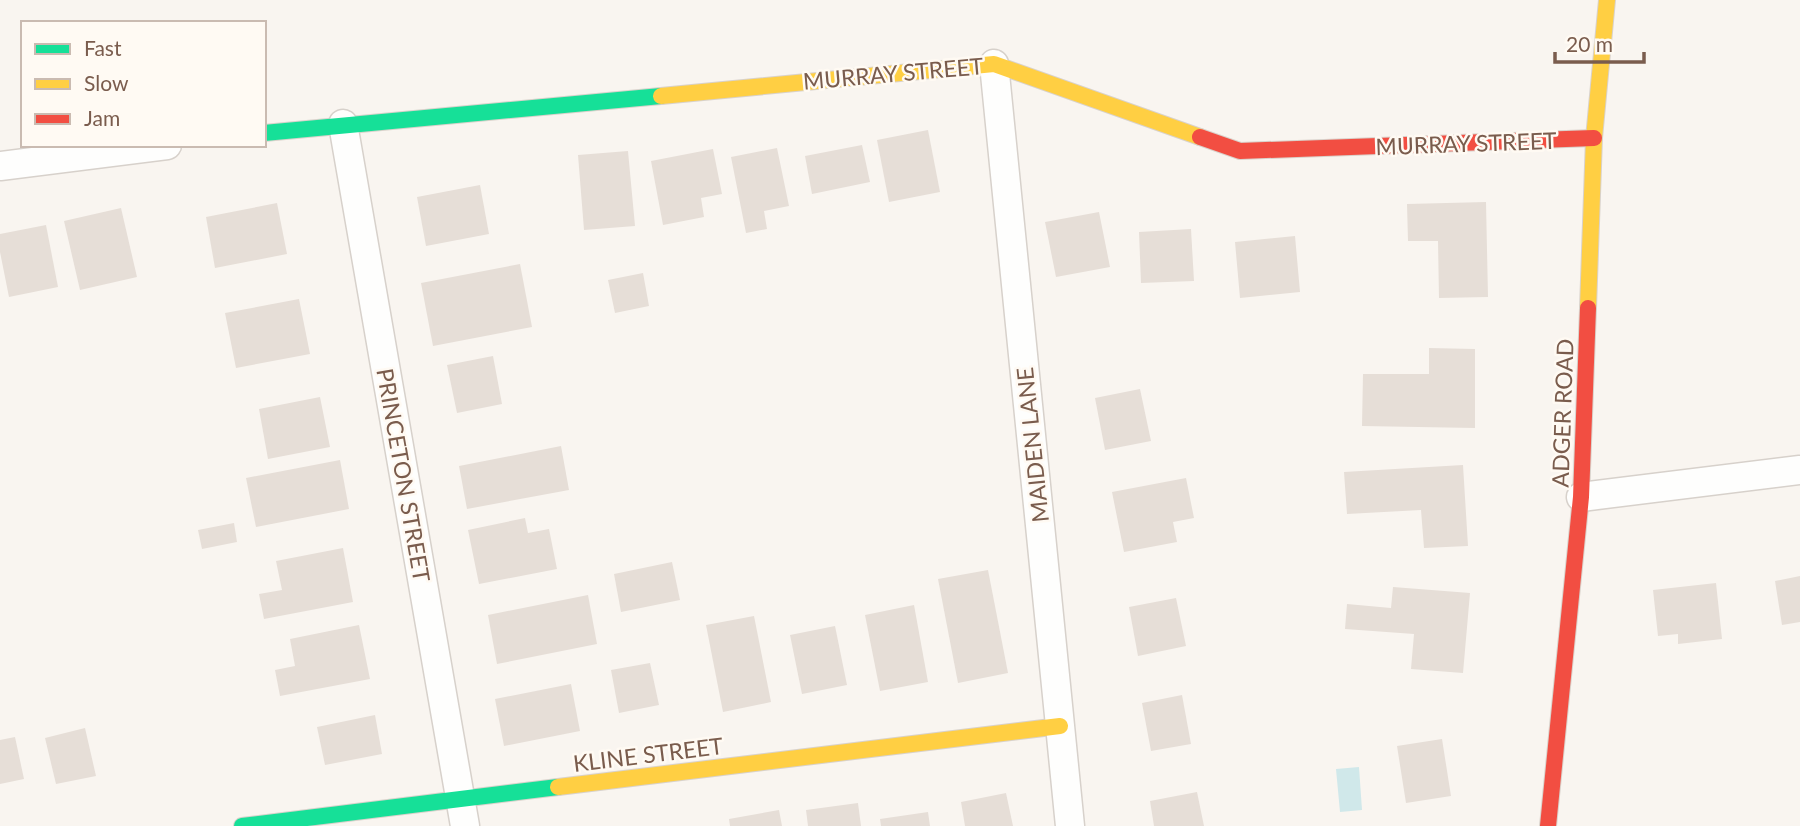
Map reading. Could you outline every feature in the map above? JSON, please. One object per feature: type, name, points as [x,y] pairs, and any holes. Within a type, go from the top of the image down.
[{"type":"street","name":"ADGER ROAD","points":[[1548,826],[1581,498],[1594,138],[1607,0]]},
{"type":"street","name":"MURRAY STREET","points":[[266,133],[994,64],[1240,151],[1594,138]]},
{"type":"street","name":"MAIDEN LANE","points":[[994,64],[1070,826]]},
{"type":"street","name":"PRINCETON STREET","points":[[342,124],[463,813]]},
{"type":"street","points":[[0,166],[151,147]]},
{"type":"street","points":[[1581,498],[1800,470]]},
{"type":"street","name":"KLINE STREET","points":[[242,826],[463,813],[1060,726]]},
{"type":"water","points":[[1359,767],[1362,810],[1340,812],[1336,769]]},
{"type":"building","points":[[928,130],[940,192],[889,202],[877,140]]},
{"type":"building","points":[[862,145],[870,182],[812,194],[805,156]]},
{"type":"building","points":[[777,148],[789,206],[764,211],[767,229],[746,233],[731,157]]},
{"type":"building","points":[[713,149],[722,194],[701,198],[704,217],[663,225],[651,161]]},
{"type":"building","points":[[628,151],[635,226],[584,230],[578,155]]},
{"type":"building","points":[[480,185],[489,234],[426,246],[417,197]]},
{"type":"building","points":[[1486,202],[1488,297],[1439,298],[1438,241],[1408,241],[1407,204]]},
{"type":"building","points":[[277,203],[287,254],[215,268],[206,217]]},
{"type":"building","points":[[121,208],[137,277],[80,290],[64,221]]},
{"type":"building","points":[[1099,212],[1110,267],[1056,277],[1045,222]]},
{"type":"building","points":[[46,225],[58,287],[9,297],[0,252],[0,234]]},
{"type":"building","points":[[1191,229],[1194,281],[1141,283],[1139,232]]},
{"type":"building","points":[[1295,236],[1300,292],[1240,298],[1235,242]]},
{"type":"building","points":[[520,264],[532,327],[433,346],[421,283]]},
{"type":"building","points":[[643,273],[649,306],[615,313],[608,280]]},
{"type":"building","points":[[299,299],[310,354],[236,368],[225,313]]},
{"type":"building","points":[[1429,348],[1475,349],[1475,428],[1362,426],[1363,374],[1429,374]]},
{"type":"building","points":[[493,356],[502,404],[457,413],[447,365]]},
{"type":"building","points":[[1140,389],[1151,441],[1105,450],[1095,398]]},
{"type":"building","points":[[320,397],[330,447],[268,459],[259,409]]},
{"type":"building","points":[[561,446],[569,490],[467,509],[459,466]]},
{"type":"building","points":[[340,460],[349,509],[256,527],[246,478]]},
{"type":"building","points":[[1463,465],[1468,546],[1424,548],[1421,510],[1347,514],[1344,472]]},
{"type":"building","points":[[1186,478],[1194,518],[1173,522],[1177,542],[1124,552],[1112,492]]},
{"type":"building","points":[[525,518],[528,533],[549,529],[557,569],[479,584],[468,530]]},
{"type":"building","points":[[234,523],[237,542],[202,549],[198,530]]},
{"type":"building","points":[[343,548],[353,602],[264,619],[259,594],[282,590],[276,561]]},
{"type":"building","points":[[672,562],[680,600],[621,612],[614,574]]},
{"type":"building","points":[[988,570],[1008,673],[958,683],[938,579]]},
{"type":"building","points":[[1800,576],[1800,622],[1782,625],[1775,581]]},
{"type":"building","points":[[1716,583],[1722,639],[1678,644],[1678,634],[1658,636],[1653,590]]},
{"type":"building","points":[[1393,587],[1470,593],[1463,673],[1411,669],[1414,634],[1345,629],[1347,604],[1391,608]]},
{"type":"building","points":[[588,595],[597,644],[497,664],[488,615]]},
{"type":"building","points":[[1176,598],[1186,646],[1138,656],[1129,607]]},
{"type":"building","points":[[914,605],[928,682],[880,691],[865,615]]},
{"type":"building","points":[[754,616],[771,702],[723,712],[706,625]]},
{"type":"building","points":[[359,625],[370,679],[280,696],[275,670],[295,666],[290,639]]},
{"type":"building","points":[[835,626],[847,685],[802,694],[790,635]]},
{"type":"building","points":[[650,663],[659,705],[619,713],[611,670]]},
{"type":"building","points":[[571,684],[580,731],[504,746],[495,699]]},
{"type":"building","points":[[1182,695],[1191,744],[1151,751],[1142,703]]},
{"type":"building","points":[[375,715],[382,754],[325,765],[317,727]]},
{"type":"building","points":[[85,728],[96,776],[56,784],[45,738]]},
{"type":"building","points":[[15,737],[24,779],[0,784],[0,740]]},
{"type":"building","points":[[1442,739],[1451,796],[1406,803],[1397,746]]},
{"type":"building","points":[[1197,792],[1204,826],[1154,826],[1150,801]]},
{"type":"building","points":[[1006,793],[1013,826],[965,826],[961,802]]},
{"type":"building","points":[[858,803],[861,826],[808,826],[806,810]]},
{"type":"building","points":[[779,810],[782,826],[730,826],[729,819]]},
{"type":"building","points":[[928,812],[930,826],[881,826],[880,819]]},
{"type":"traffic: fast","points":[[266,133],[661,96]]},
{"type":"traffic: fast","points":[[242,826],[558,787]]},
{"type":"traffic: slow","points":[[1588,308],[1594,138],[1607,0]]},
{"type":"traffic: slow","points":[[661,96],[994,64],[1200,137]]},
{"type":"traffic: slow","points":[[558,787],[1060,726]]},
{"type":"traffic: jam","points":[[1200,137],[1240,151],[1594,138]]},
{"type":"traffic: jam","points":[[1548,826],[1581,497],[1588,308]]}]
